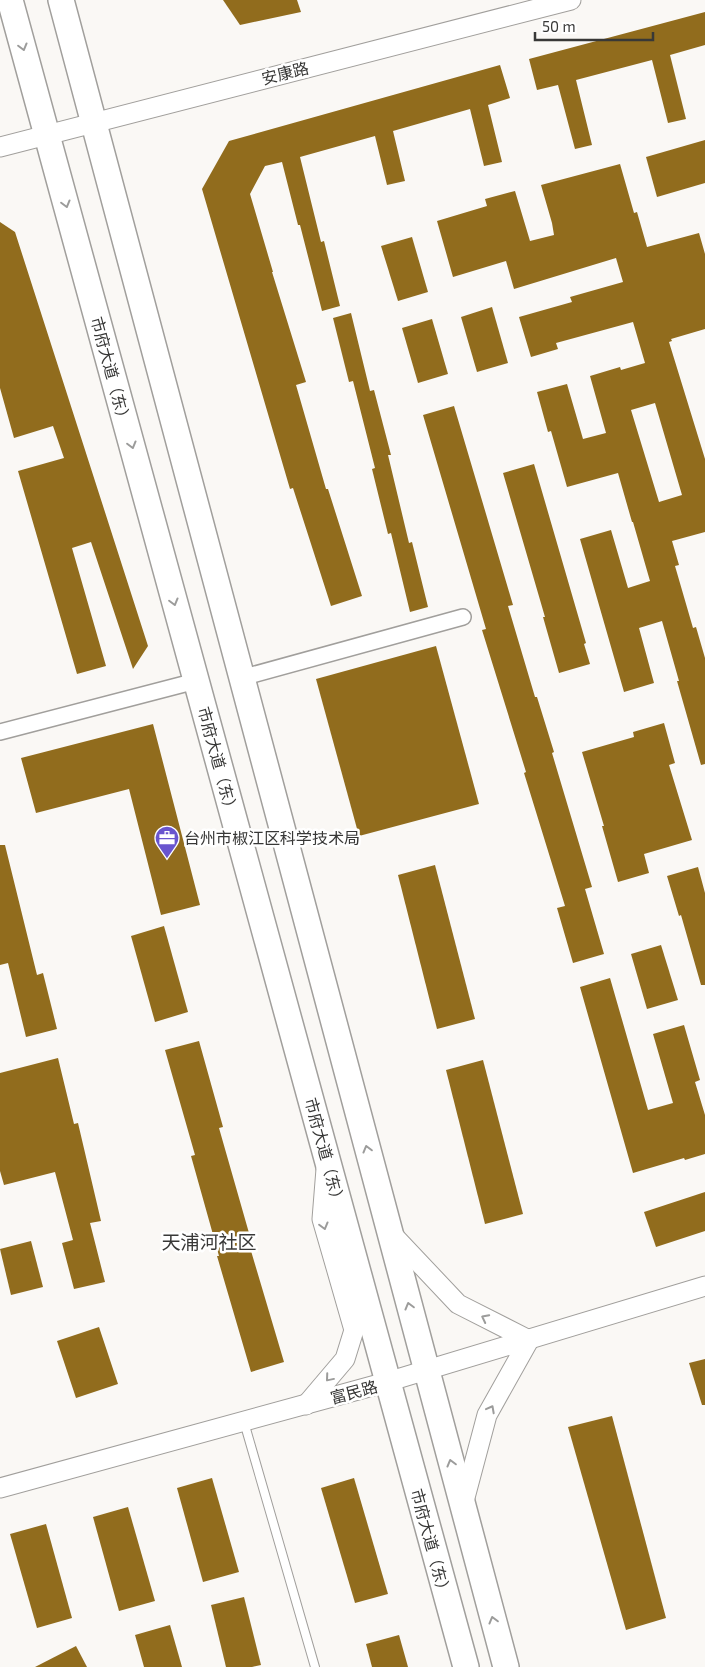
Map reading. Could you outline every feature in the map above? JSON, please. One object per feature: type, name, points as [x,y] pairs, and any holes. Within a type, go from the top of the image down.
[{"type":"main road","name":"市府大道（东）","points":[[10,0],[466,1667]]},
{"type":"main road","points":[[61,0],[506,1667]]},
{"type":"street","name":"安康路","points":[[0,147],[571,0]]},
{"type":"street","points":[[241,678],[463,617]]},
{"type":"street","points":[[0,732],[196,681]]},
{"type":"street","points":[[306,1405],[345,1359],[354,1330],[322,1219],[327,1161]]},
{"type":"street","points":[[389,1231],[458,1304],[529,1340],[487,1415],[463,1506]]},
{"type":"street","name":"富民路","points":[[0,1488],[426,1371],[705,1286]]},
{"type":"lane","points":[[244,1422],[315,1667]]},
{"type":"building","points":[[223,0],[297,0],[301,12],[240,25]]},
{"type":"building","points":[[705,12],[705,45],[670,55],[686,119],[668,123],[652,60],[576,80],[592,145],[575,149],[558,85],[537,90],[529,59]]},
{"type":"building","points":[[500,65],[510,98],[488,105],[502,162],[484,166],[470,109],[393,131],[405,181],[387,185],[375,136],[300,157],[321,242],[324,241],[340,306],[322,311],[282,162],[265,166],[250,194],[306,382],[296,385],[326,489],[328,489],[362,596],[331,606],[293,488],[290,489],[202,189],[229,141]]},
{"type":"building","points":[[705,140],[705,183],[657,197],[646,157]]},
{"type":"building","points":[[620,164],[634,213],[637,212],[647,247],[699,233],[705,254],[705,329],[671,339],[672,341],[669,342],[705,459],[705,532],[672,541],[679,565],[675,566],[693,628],[696,627],[705,658],[705,764],[701,765],[662,621],[639,628],[654,683],[624,692],[580,539],[611,530],[628,588],[650,581],[633,522],[618,473],[567,487],[551,431],[548,432],[537,392],[567,384],[583,439],[606,433],[590,376],[620,367],[621,370],[645,363],[633,322],[556,343],[558,349],[531,357],[519,317],[572,302],[570,297],[623,282],[616,258],[514,289],[506,261],[453,277],[437,221],[487,206],[485,199],[515,191],[530,241],[554,235],[541,185]],"holes":[[[655,403],[682,495],[659,502],[631,410]]]},
{"type":"building","points":[[0,222],[15,232],[148,646],[133,669],[91,542],[72,548],[106,666],[77,674],[18,471],[64,458],[53,426],[14,438],[0,388]]},
{"type":"building","points":[[412,237],[428,292],[398,301],[381,246]]},
{"type":"building","points":[[492,307],[508,363],[477,372],[461,317]]},
{"type":"building","points":[[351,313],[370,391],[374,390],[391,455],[388,455],[409,543],[412,542],[428,607],[410,612],[391,533],[388,534],[372,469],[375,468],[353,381],[349,382],[333,318]]},
{"type":"building","points":[[432,319],[448,374],[418,383],[402,328]]},
{"type":"building","points":[[454,406],[513,605],[508,606],[535,697],[537,697],[554,752],[552,753],[592,887],[585,889],[604,954],[573,963],[557,908],[565,906],[482,630],[486,629],[423,415]]},
{"type":"building","points":[[534,464],[586,643],[584,644],[590,664],[559,673],[543,617],[545,617],[503,473]]},
{"type":"building","points":[[436,646],[479,804],[359,836],[316,679]]},
{"type":"building","points":[[664,723],[675,763],[669,765],[692,840],[644,854],[649,873],[618,882],[582,752],[634,737],[633,732]]},
{"type":"building","name":"台州市椒江区科学技术局","points":[[153,724],[200,905],[161,915],[129,789],[36,813],[21,758]]},
{"type":"building","points":[[0,845],[5,845],[37,975],[43,973],[57,1029],[26,1037],[8,963],[0,965]]},
{"type":"building","points":[[435,865],[475,1019],[437,1029],[398,875]]},
{"type":"building","points":[[698,867],[705,893],[705,985],[701,985],[681,915],[679,916],[667,876]]},
{"type":"building","points":[[164,926],[188,1012],[155,1022],[131,936]]},
{"type":"building","points":[[661,945],[678,1000],[647,1009],[631,954]]},
{"type":"building","points":[[610,978],[648,1110],[673,1103],[653,1034],[684,1025],[700,1080],[695,1082],[705,1115],[705,1154],[633,1173],[580,987]]},
{"type":"building","points":[[199,1041],[223,1127],[219,1128],[249,1233],[246,1234],[284,1362],[251,1372],[217,1256],[219,1256],[191,1156],[195,1155],[165,1050]]},
{"type":"building","points":[[58,1058],[74,1124],[78,1123],[101,1221],[90,1223],[105,1282],[74,1289],[62,1243],[73,1240],[55,1172],[4,1185],[0,1171],[0,1073]]},
{"type":"building","points":[[483,1060],[523,1214],[485,1224],[446,1070]]},
{"type":"building","points":[[705,1192],[705,1231],[656,1247],[644,1212]]},
{"type":"building","points":[[31,1241],[43,1287],[11,1295],[0,1249]]},
{"type":"building","points":[[99,1327],[118,1384],[76,1398],[57,1341]]},
{"type":"building","points":[[705,1359],[705,1405],[702,1405],[689,1363]]},
{"type":"building","points":[[612,1416],[666,1618],[626,1630],[568,1427]]},
{"type":"building","points":[[212,1478],[239,1572],[203,1582],[177,1488]]},
{"type":"building","points":[[354,1478],[388,1594],[355,1603],[321,1488]]},
{"type":"building","points":[[128,1507],[155,1601],[119,1611],[93,1517]]},
{"type":"building","points":[[46,1524],[72,1618],[37,1628],[10,1534]]},
{"type":"building","points":[[244,1597],[261,1665],[226,1667],[211,1605]]},
{"type":"building","points":[[170,1625],[182,1667],[144,1667],[135,1635]]},
{"type":"building","points":[[399,1635],[408,1667],[372,1667],[366,1644]]},
{"type":"building","points":[[76,1646],[87,1667],[35,1667]]},
{"type":"place","name":"台州市椒江区科学技术局","points":[[167,859]]},
{"type":"district","name":"天浦河社区","points":[[209,1242]]}]
